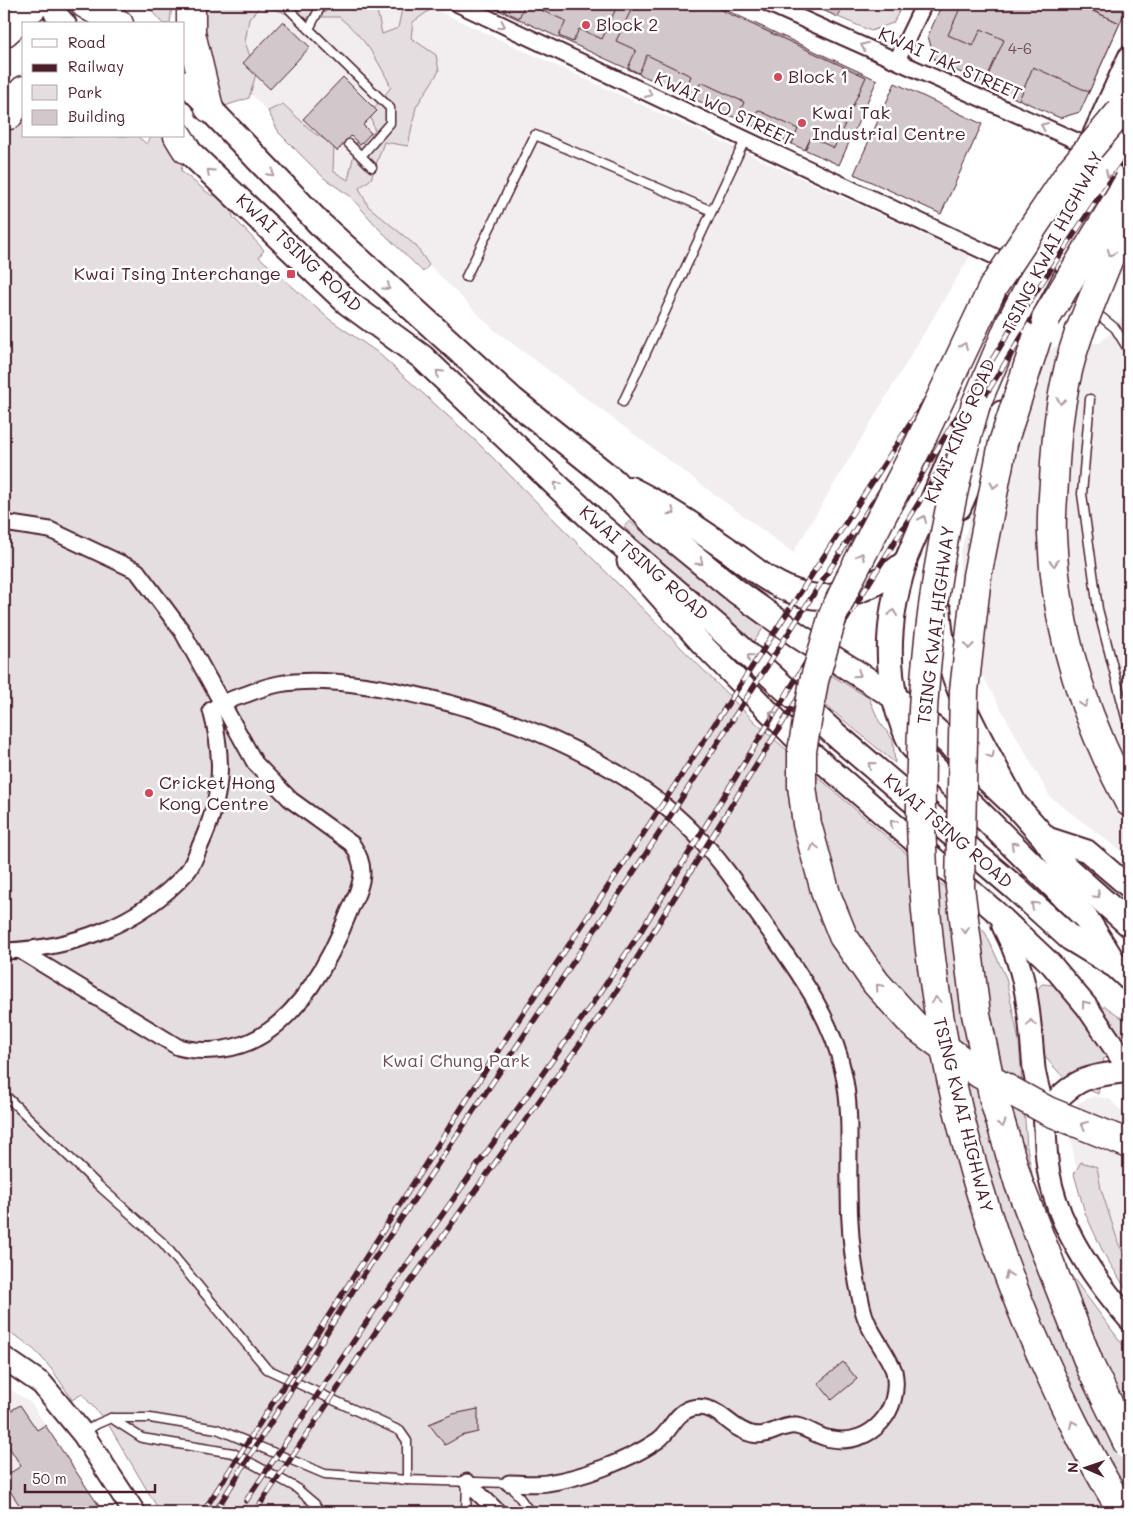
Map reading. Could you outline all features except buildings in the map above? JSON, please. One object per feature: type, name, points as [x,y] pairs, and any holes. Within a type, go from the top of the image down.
[{"type":"highway","points":[[191,4],[191,33],[209,108]]},
{"type":"highway","points":[[94,8],[116,22]]},
{"type":"highway","points":[[30,22],[52,13]]},
{"type":"highway","points":[[4,33],[22,26]]},
{"type":"highway","points":[[12,115],[22,94]]},
{"type":"highway","points":[[1126,114],[1072,169],[994,287],[918,446],[851,576],[833,615],[814,681],[802,751],[802,786],[807,824],[826,894],[843,936],[876,983],[901,1011],[914,1024],[980,1074],[1048,1111],[1129,1144]]},
{"type":"highway","name":"TSING KWAI HIGHWAY","points":[[1123,1512],[1078,1434],[1050,1376],[1007,1274],[969,1152],[952,1087],[929,952],[923,889],[920,788],[924,690],[940,568],[976,404],[1010,324],[1126,114]]},
{"type":"highway","name":"TSING KWAI HIGHWAY","points":[[1129,181],[1046,318],[1003,443],[977,576],[964,691],[960,887],[976,1014],[994,1100],[1019,1184],[1091,1368],[1129,1446]]},
{"type":"highway","points":[[1129,208],[1072,353],[1060,403],[1055,451],[1052,534],[1056,592],[1070,657],[1088,715],[1107,761],[1129,802]]},
{"type":"main road","points":[[94,8],[123,22]]},
{"type":"main road","name":"KWAI KING ROAD","points":[[904,564],[1029,271],[1129,57]]},
{"type":"main road","name":"KWAI TSING ROAD","points":[[185,83],[283,186],[369,271],[513,400],[614,480],[655,525],[736,591],[773,619],[892,696],[934,729],[1019,809],[1044,837],[1065,866],[1129,924]]},
{"type":"main road","name":"KWAI KING ROAD","points":[[1019,809],[968,712],[948,657],[941,622],[941,574],[950,530],[1057,283],[1126,114]]},
{"type":"main road","name":"KWAI TSING ROAD","points":[[178,140],[348,303],[422,356],[592,519],[720,629],[836,735],[1015,888],[1070,938],[1123,972]]},
{"type":"main road","points":[[614,480],[667,508],[765,577],[807,596],[829,596],[858,591],[884,579],[904,564]]},
{"type":"main road","points":[[592,519],[701,643],[800,742],[996,912],[1068,983],[1088,1007],[1129,1070],[1084,1078],[1062,1094],[1044,1113]]},
{"type":"main road","points":[[934,729],[920,690],[917,660],[918,631],[928,593],[950,530]]},
{"type":"main road","points":[[904,564],[891,627],[889,664],[892,696],[901,725],[913,748],[1086,916],[1123,972]]},
{"type":"main road","points":[[1044,837],[1087,851],[1129,887]]},
{"type":"main road","points":[[996,912],[1017,954],[1029,1001],[1035,1072],[1044,1113],[1049,1175],[1063,1220],[1081,1256],[1128,1316]]},
{"type":"main road","points":[[4,1358],[42,1384],[83,1434],[134,1512]]},
{"type":"street","name":"KWAI WO STREET","points":[[458,4],[978,250],[1029,271]]},
{"type":"street","name":"KWAI TAK STREET","points":[[769,4],[1088,146]]},
{"type":"street","points":[[897,60],[924,4]]},
{"type":"street","points":[[4,523],[50,530],[137,572],[182,631],[250,756],[290,800],[348,840],[360,860],[361,882],[342,931],[328,960],[308,989],[279,1021],[250,1042],[225,1048],[190,1050],[168,1042],[20,950]]},
{"type":"street","points":[[4,951],[74,942],[143,912],[188,872],[210,824],[220,783],[219,740],[211,710],[222,702],[273,685],[287,683],[346,684],[412,694],[446,702],[517,725],[605,767],[657,800],[707,846],[794,966],[834,1038],[844,1075],[848,1107],[850,1228],[860,1300],[868,1326],[887,1355],[896,1380],[894,1400],[886,1418],[866,1434],[850,1439],[836,1440],[824,1438],[796,1426],[767,1434],[752,1434],[741,1430],[716,1411],[691,1408],[679,1415],[659,1440],[613,1464],[546,1484],[509,1483]]},
{"type":"street","points":[[467,1482],[498,1512]]},
{"type":"lane","points":[[309,29],[322,4]]},
{"type":"lane","points":[[290,10],[390,108],[390,122],[360,156]]},
{"type":"lane","points":[[466,277],[535,135],[712,211]]},
{"type":"lane","points":[[622,402],[745,140]]},
{"type":"lane","points":[[349,144],[372,167]]},
{"type":"lane","points":[[1057,283],[1115,328],[1129,351]]},
{"type":"lane","points":[[1090,399],[1082,494],[1098,609],[1129,729]]},
{"type":"lane","points":[[4,1094],[98,1185],[163,1243],[267,1369],[400,1431],[407,1441],[407,1480]]},
{"type":"lane","points":[[83,1434],[97,1424],[111,1418],[150,1418],[217,1429],[326,1474],[407,1480],[509,1483],[530,1512]]},
{"type":"lane","points":[[111,1418],[142,1438],[233,1453],[295,1487],[315,1504],[318,1512]]},
{"type":"lane","points":[[466,1512],[467,1482]]},
{"type":"shaded area","points":[[229,4],[423,4],[970,256],[793,553],[493,329],[429,265],[378,222],[298,144],[249,92]]},
{"type":"shaded area","points":[[1129,305],[1129,857],[1050,797],[976,664],[960,617],[960,553],[970,518],[998,446],[1041,359],[1048,351],[1058,345],[1076,342],[1100,343],[1115,328]]},
{"type":"shaded area","points":[[1094,1096],[1110,1099],[1129,1120],[1129,1286],[1083,1199],[1074,1157],[1069,1127],[1078,1103]]},
{"type":"shaded area","points":[[4,1385],[31,1403],[103,1512],[15,1512],[4,1493]]},
{"type":"green space","points":[[145,4],[172,4],[170,22],[161,22]]},
{"type":"green space","points":[[196,4],[262,4],[249,19],[245,42],[256,74],[249,98],[225,106],[213,81]]},
{"type":"green space","points":[[262,4],[319,4],[305,21]]},
{"type":"green space","points":[[359,4],[377,10],[382,34],[398,28],[403,4],[429,4],[430,10],[413,22],[411,38],[436,55],[439,71],[416,107],[408,146],[384,142],[371,179],[359,188],[368,206],[416,246],[429,265],[423,272],[379,229],[350,196],[325,179],[279,133],[268,111],[283,104],[314,133],[334,145],[333,171],[348,180],[357,140],[375,132],[370,114],[391,87],[381,67],[356,32],[339,17],[317,17],[332,8]]},
{"type":"green space","points":[[844,4],[903,4],[893,23],[871,31],[838,17]]},
{"type":"green space","name":"Kwai Chung Park","points":[[22,119],[22,138],[140,138],[147,144],[150,138],[167,138],[186,148],[181,171],[212,196],[226,188],[233,217],[264,250],[259,257],[329,319],[377,352],[478,443],[757,724],[962,902],[986,934],[1006,978],[1019,1041],[1027,1147],[1036,1195],[1068,1271],[1129,1353],[1129,1512],[160,1512],[108,1424],[82,1394],[72,1400],[59,1379],[35,1350],[4,1330],[4,137],[8,135],[4,130]]},
{"type":"green space","points":[[629,521],[764,627],[751,646],[624,527]]},
{"type":"green space","points":[[821,669],[869,698],[879,721],[893,740],[895,763],[817,698]]},
{"type":"green space","points":[[1042,984],[1066,990],[1074,1000],[1085,1023],[1105,1006],[1129,1023],[1129,1053],[1104,1058],[1098,1094],[1065,1079],[1032,1043],[1023,1005]]},
{"type":"green space","points":[[1081,1162],[1097,1167],[1101,1189],[1119,1245],[1129,1262],[1129,1294],[1104,1254],[1085,1213],[1074,1174]]},
{"type":"tunnel","points":[[40,22],[41,4]]},
{"type":"railway","points":[[203,1512],[505,1040],[634,848],[983,312],[1085,147],[1129,90]]},
{"type":"railway","points":[[215,1512],[354,1289],[645,855],[992,318],[1074,182],[1129,105]]},
{"type":"railway","points":[[246,1501],[378,1305],[600,993],[641,931],[1011,329],[1098,198],[1129,155]]},
{"type":"railway","points":[[255,1512],[389,1312],[611,1000],[1022,336],[1106,203],[1129,172]]},
{"type":"place","name":"Block 2","points":[[586,25]]},
{"type":"place","name":"Block 1","points":[[778,77]]},
{"type":"place","name":"Kwai Tak Industrial Centre","points":[[802,123]]},
{"type":"place","name":"Kwai Tsing Interchange","points":[[291,274]]},
{"type":"place","name":"Cricket Hong Kong Centre","points":[[149,793]]}]
